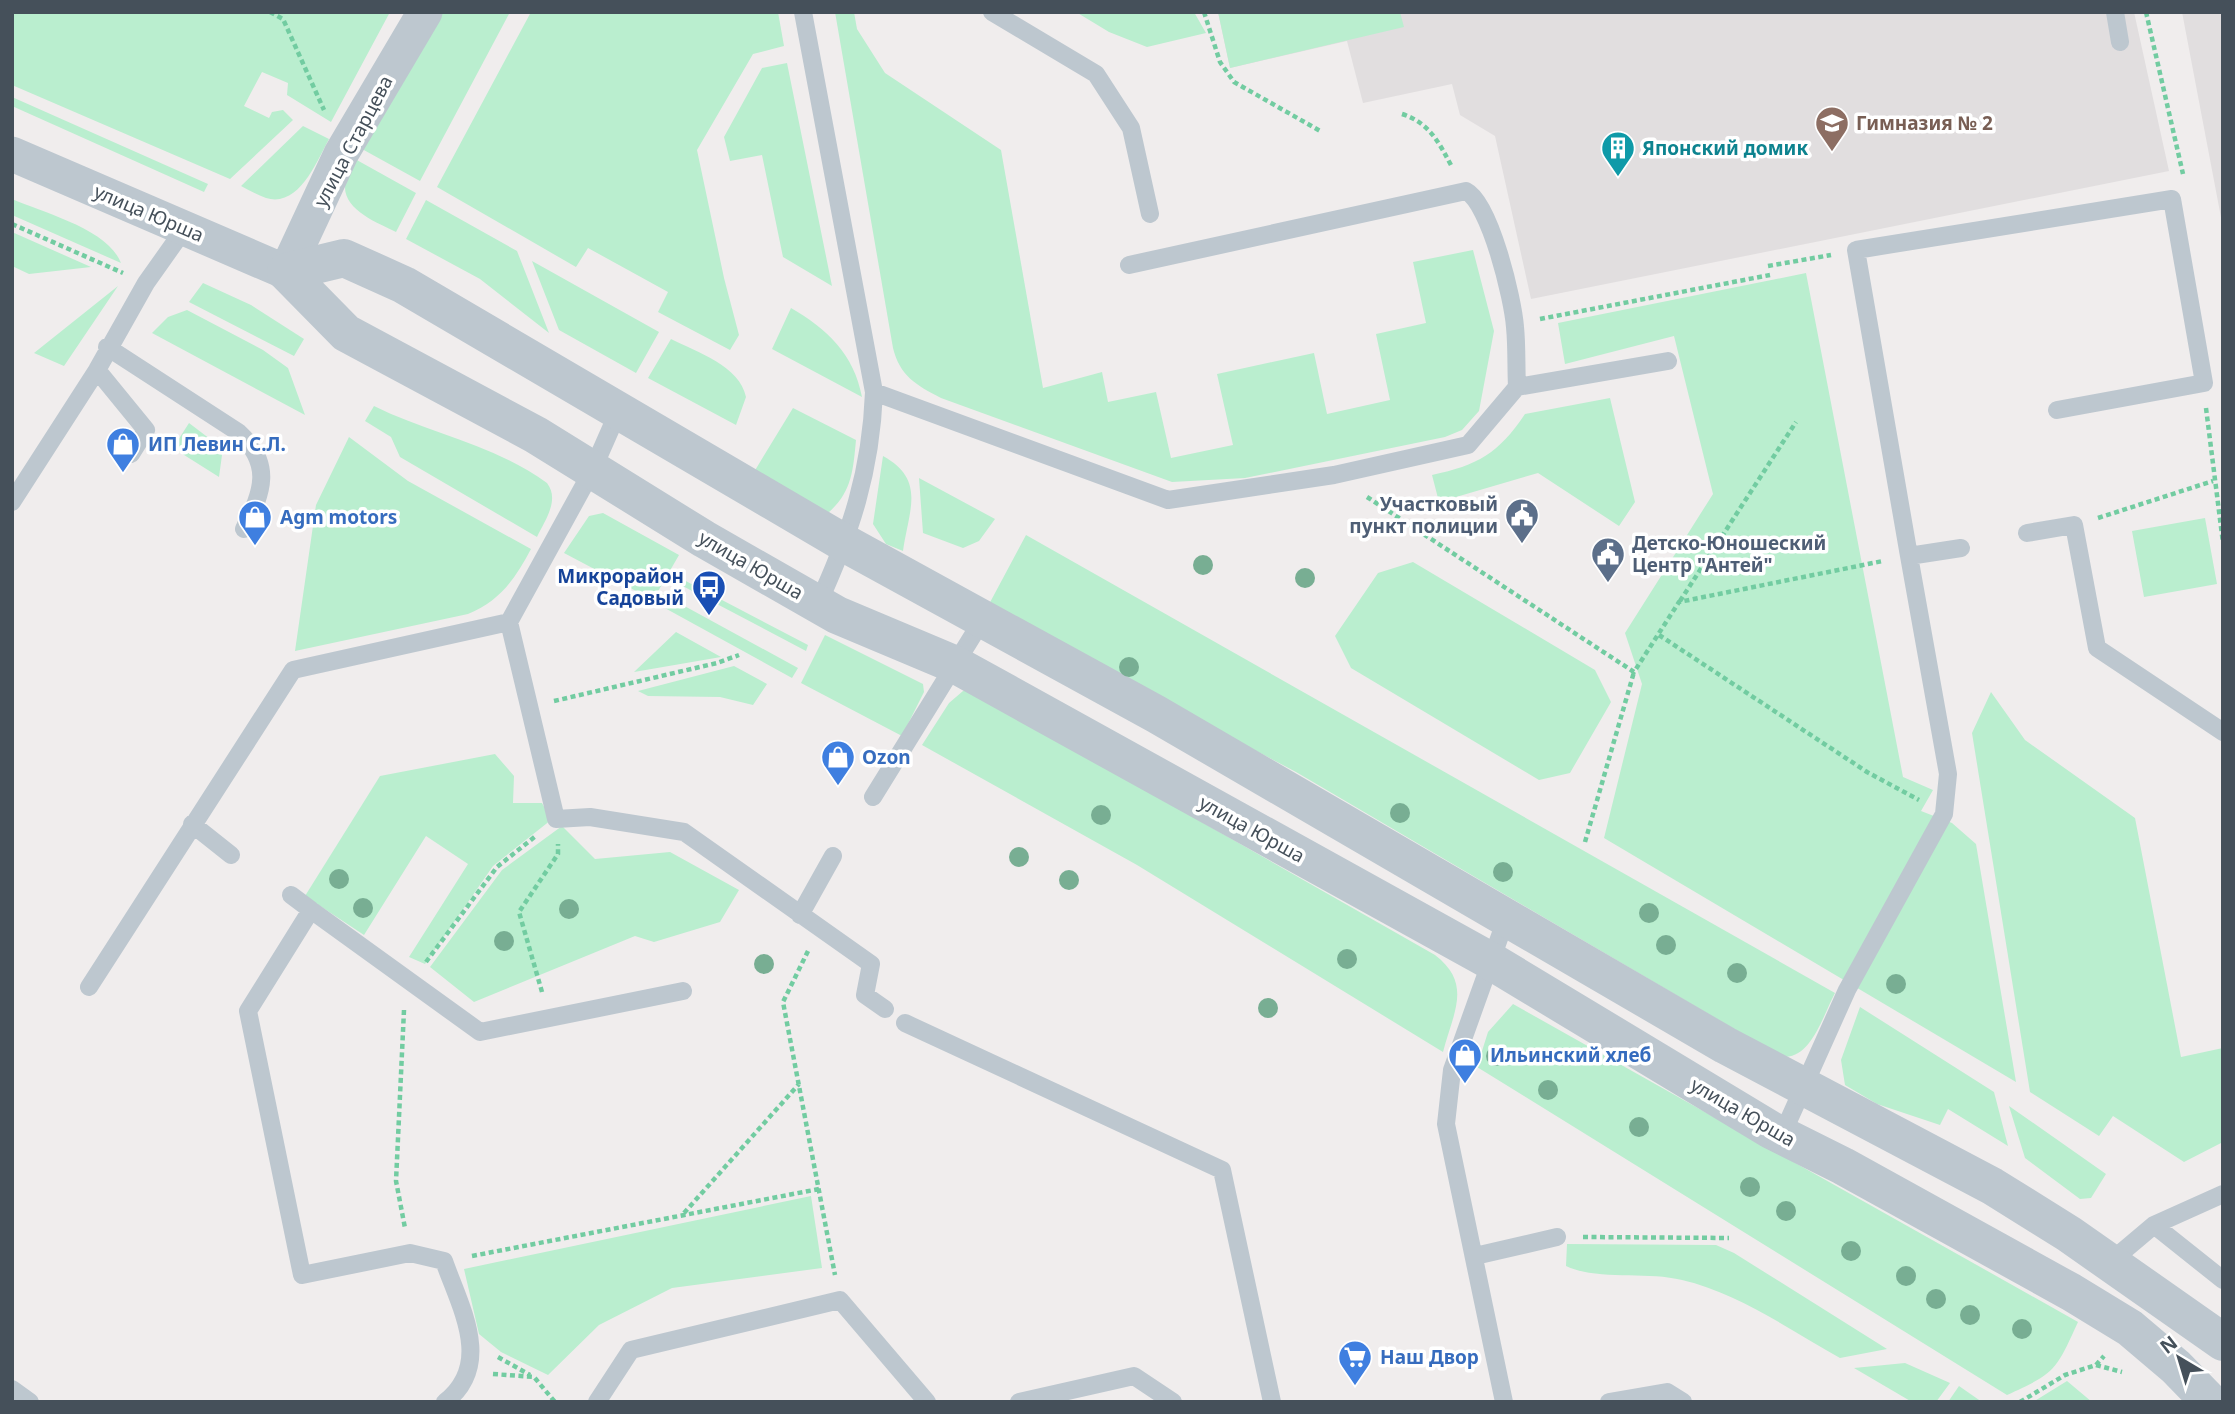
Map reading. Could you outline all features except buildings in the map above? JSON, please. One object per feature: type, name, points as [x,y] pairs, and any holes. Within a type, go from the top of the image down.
[{"type":"street","name":"улица Старцева","points":[[286,272],[341,154],[425,12]]},
{"type":"street","name":"улица Юрша","points":[[12,154],[286,272],[346,333],[536,435],[704,539],[818,604],[956,665],[1489,960],[1782,1135],[1843,1166],[2130,1328],[2176,1367],[2210,1402]]},
{"type":"street","points":[[286,272],[344,258],[404,285],[846,544],[1156,714],[1506,919],[1805,1087],[1992,1186],[2223,1342]]},
{"type":"lane","points":[[803,12],[874,392],[872,442],[846,544],[818,604]]},
{"type":"lane","points":[[992,12],[1096,74],[1131,128],[1150,214]]},
{"type":"lane","points":[[2115,12],[2120,43]]},
{"type":"lane","points":[[1129,265],[1466,191],[1479,202],[1495,240],[1515,324],[1517,387]]},
{"type":"lane","points":[[1782,1135],[1847,990],[1944,814],[1948,774],[1856,250],[2172,199],[2204,383],[2057,410]]},
{"type":"lane","points":[[12,502],[97,370],[107,347],[146,283],[185,228]]},
{"type":"lane","points":[[107,347],[238,432],[256,450],[262,468],[261,484],[256,505],[244,528]]},
{"type":"lane","points":[[874,392],[1168,500],[1334,475],[1468,445],[1517,387],[1668,362]]},
{"type":"lane","points":[[97,370],[146,430],[131,454]]},
{"type":"lane","points":[[620,410],[593,469],[509,622],[556,819],[590,817],[684,832],[871,964],[864,995],[886,1009]]},
{"type":"lane","points":[[2027,533],[2074,526],[2097,648],[2223,732]]},
{"type":"lane","points":[[1909,556],[1962,548]]},
{"type":"lane","points":[[873,797],[983,619]]},
{"type":"lane","points":[[89,987],[293,670],[509,622]]},
{"type":"lane","points":[[192,824],[231,855]]},
{"type":"lane","points":[[800,915],[833,856]]},
{"type":"lane","points":[[291,895],[480,1032],[683,991]]},
{"type":"lane","points":[[311,910],[247,1011],[302,1275],[410,1253],[444,1261],[472,1342],[468,1371],[445,1402]]},
{"type":"lane","points":[[1504,1402],[1446,1124],[1452,1070],[1489,960],[1506,919]]},
{"type":"lane","points":[[905,1023],[1222,1170],[1272,1402]]},
{"type":"lane","points":[[2109,1263],[2154,1225],[2223,1194]]},
{"type":"lane","points":[[2154,1225],[2223,1280]]},
{"type":"lane","points":[[1475,1256],[1557,1237]]},
{"type":"lane","points":[[597,1402],[631,1350],[840,1300],[927,1402]]},
{"type":"lane","points":[[1019,1402],[1134,1376],[1173,1402]]},
{"type":"lane","points":[[1609,1402],[1667,1392],[1683,1402]]},
{"type":"path","points":[[270,12],[283,19],[315,84],[328,120]]},
{"type":"path","points":[[1204,12],[1220,62],[1234,82],[1322,132]]},
{"type":"path","points":[[2146,12],[2186,188],[2172,199]]},
{"type":"path","points":[[1402,114],[1423,122],[1430,129],[1466,191]]},
{"type":"path","points":[[12,224],[146,283]]},
{"type":"path","points":[[1768,266],[1856,250]]},
{"type":"path","points":[[1515,324],[1770,275]]},
{"type":"path","points":[[2204,383],[2213,481],[2223,543]]},
{"type":"path","points":[[1585,842],[1634,672],[1796,422]]},
{"type":"path","points":[[1334,475],[1634,672]]},
{"type":"path","points":[[2074,526],[2213,481]]},
{"type":"path","points":[[1679,602],[1909,556]]},
{"type":"path","points":[[671,580],[676,572]]},
{"type":"path","points":[[658,604],[663,594]]},
{"type":"path","points":[[1659,635],[1867,772],[1944,814]]},
{"type":"path","points":[[529,707],[717,663],[739,655]]},
{"type":"path","points":[[548,1019],[536,963],[519,912],[558,854],[556,819]]},
{"type":"path","points":[[807,952],[783,1002],[840,1300]]},
{"type":"path","points":[[684,1214],[799,1084]]},
{"type":"path","points":[[444,1261],[819,1189]]},
{"type":"path","points":[[1557,1237],[1729,1238]]},
{"type":"path","points":[[472,1342],[534,1377],[555,1402]]},
{"type":"path","points":[[2020,1402],[2065,1375],[2096,1365]]},
{"type":"path","points":[[468,1371],[534,1377]]},
{"type":"shaded area","name":"Гимназия № 2","points":[[1218,12],[2134,12],[2169,171],[1531,299],[1495,136],[1460,115],[1452,84],[1363,103],[1347,41],[1230,68]]},
{"type":"shaded area","points":[[2182,12],[2223,12],[2223,228]]},
{"type":"green space","points":[[12,12],[390,12],[331,122],[287,95],[288,83],[262,72],[244,106],[269,118],[272,112],[283,110],[293,120],[230,179],[12,85]]},
{"type":"green space","points":[[442,12],[510,12],[420,181],[362,149]]},
{"type":"green space","points":[[531,12],[778,12],[784,46],[753,54],[697,150],[739,335],[730,350],[658,312],[668,292],[588,248],[576,267],[437,187]]},
{"type":"green space","points":[[835,12],[854,12],[857,29],[885,73],[1001,150],[1043,388],[1102,372],[1108,402],[1156,392],[1171,458],[1233,445],[1217,374],[1314,353],[1327,414],[1390,400],[1376,334],[1426,323],[1413,262],[1473,250],[1494,331],[1479,411],[1462,430],[1445,437],[1245,478],[1172,482],[941,398],[924,389],[905,373],[893,348]]},
{"type":"green space","points":[[1076,12],[1194,12],[1206,33],[1147,47],[1109,32]]},
{"type":"green space","points":[[1218,12],[1400,12],[1404,27],[1230,68]]},
{"type":"green space","points":[[787,63],[832,286],[783,257],[762,155],[730,161],[724,137],[762,68]]},
{"type":"green space","points":[[12,97],[208,184],[204,192],[12,106]]},
{"type":"green space","points":[[303,126],[329,139],[297,190],[278,199],[266,198],[241,186]]},
{"type":"green space","points":[[355,159],[416,193],[396,232],[371,220],[350,202],[345,185]]},
{"type":"green space","points":[[12,199],[74,223],[103,241],[114,251],[121,263],[12,215]]},
{"type":"green space","points":[[426,200],[517,251],[549,333],[480,279],[406,239]]},
{"type":"green space","points":[[12,232],[91,267],[29,274],[12,266]]},
{"type":"green space","points":[[532,261],[659,332],[636,373],[559,330]]},
{"type":"green space","points":[[1806,273],[1903,777],[1933,790],[1921,811],[1952,823],[1976,844],[2016,1082],[1604,838],[1642,684],[1625,633],[1713,494],[1674,336],[1565,364],[1558,323]]},
{"type":"green space","points":[[203,283],[251,305],[304,339],[294,356],[189,302]]},
{"type":"green space","points":[[118,286],[64,366],[34,353]]},
{"type":"green space","points":[[791,308],[827,334],[846,355],[862,397],[772,349]]},
{"type":"green space","points":[[187,310],[263,350],[288,368],[305,415],[152,333],[168,317]]},
{"type":"green space","points":[[671,339],[716,361],[742,386],[746,397],[736,425],[648,378]]},
{"type":"green space","points":[[1610,398],[1635,502],[1619,526],[1538,473],[1439,502],[1432,475],[1462,467],[1486,456],[1506,439],[1525,414]]},
{"type":"green space","points":[[374,406],[485,449],[547,483],[551,490],[552,503],[537,537],[400,457],[391,437],[365,421]]},
{"type":"green space","points":[[793,408],[856,440],[847,489],[828,513],[754,472]]},
{"type":"green space","points":[[189,423],[210,439],[222,455],[219,477],[173,448]]},
{"type":"green space","points":[[349,437],[408,481],[531,549],[519,570],[498,596],[468,614],[295,651],[316,505]]},
{"type":"green space","points":[[883,456],[905,475],[910,486],[911,509],[903,551],[886,544],[873,524]]},
{"type":"green space","points":[[919,478],[995,519],[979,541],[963,548],[923,533]]},
{"type":"green space","points":[[603,513],[679,555],[653,600],[564,553],[589,516]]},
{"type":"green space","points":[[2205,518],[2217,584],[2144,597],[2132,531]]},
{"type":"green space","points":[[1026,535],[1835,993],[1814,1035],[1800,1052],[1780,1056],[1296,772],[987,608]]},
{"type":"green space","points":[[1413,562],[1595,670],[1611,702],[1570,773],[1539,780],[1351,668],[1335,636],[1378,573]]},
{"type":"green space","points":[[680,578],[808,645],[806,651],[677,583]]},
{"type":"green space","points":[[668,597],[798,668],[792,678],[663,607]]},
{"type":"green space","points":[[676,632],[721,657],[634,672]]},
{"type":"green space","points":[[825,635],[923,684],[924,692],[902,736],[801,683]]},
{"type":"green space","points":[[734,666],[767,684],[753,705],[720,697],[648,696],[638,691]]},
{"type":"green space","points":[[963,691],[972,691],[1435,955],[1447,966],[1457,988],[1455,1012],[1443,1052],[1137,865],[922,745],[949,703]]},
{"type":"green space","points":[[1991,692],[2025,740],[2135,818],[2181,1057],[2223,1048],[2223,1142],[2184,1162],[2113,1116],[2099,1136],[2030,1092],[1972,733]]},
{"type":"green space","points":[[495,754],[514,776],[513,803],[542,803],[551,820],[493,866],[425,964],[409,957],[468,864],[426,836],[364,935],[305,896],[380,776]]},
{"type":"green space","points":[[562,826],[595,859],[670,852],[739,890],[720,922],[654,942],[635,936],[474,1002],[430,967],[502,870]]},
{"type":"green space","points":[[1513,1004],[2078,1322],[2065,1351],[2045,1375],[2007,1395],[1477,1067],[1488,1032]]},
{"type":"green space","points":[[1860,1007],[1994,1092],[2008,1146],[1948,1109],[1940,1125],[1877,1104],[1845,1085],[1841,1060]]},
{"type":"green space","points":[[2009,1106],[2106,1174],[2091,1198],[2080,1199],[2025,1158]]},
{"type":"green space","points":[[811,1196],[822,1268],[672,1288],[599,1325],[548,1375],[501,1352],[479,1334],[464,1269]]},
{"type":"green space","points":[[1567,1244],[1716,1245],[1734,1253],[1887,1349],[1840,1358],[1763,1313],[1703,1286],[1668,1277],[1607,1275],[1566,1266]]},
{"type":"green space","points":[[1905,1363],[1950,1383],[1936,1402],[1912,1402],[1854,1368]]},
{"type":"green space","points":[[2067,1381],[2092,1402],[2033,1402]]},
{"type":"green space","points":[[1959,1386],[1982,1402],[1948,1402]]},
{"type":"place","name":"Гимназия № 2","points":[[1832,153]]},
{"type":"place","name":"Японский домик","points":[[1618,178]]},
{"type":"place","name":"ИП Левин С.Л.","points":[[123,474]]},
{"type":"place","name":"Участковый пункт полиции","points":[[1522,545]]},
{"type":"place","name":"Agm motors","points":[[255,547]]},
{"type":"place","name":"Детско-Юношеский Центр \"Антей\"","points":[[1608,584]]},
{"type":"place","name":"Микрорайон Садовый","points":[[709,617]]},
{"type":"place","name":"Ozon","points":[[838,787]]},
{"type":"place","name":"Ильинский хлеб","points":[[1465,1085]]},
{"type":"place","name":"Наш Двор","points":[[1355,1387]]}]
